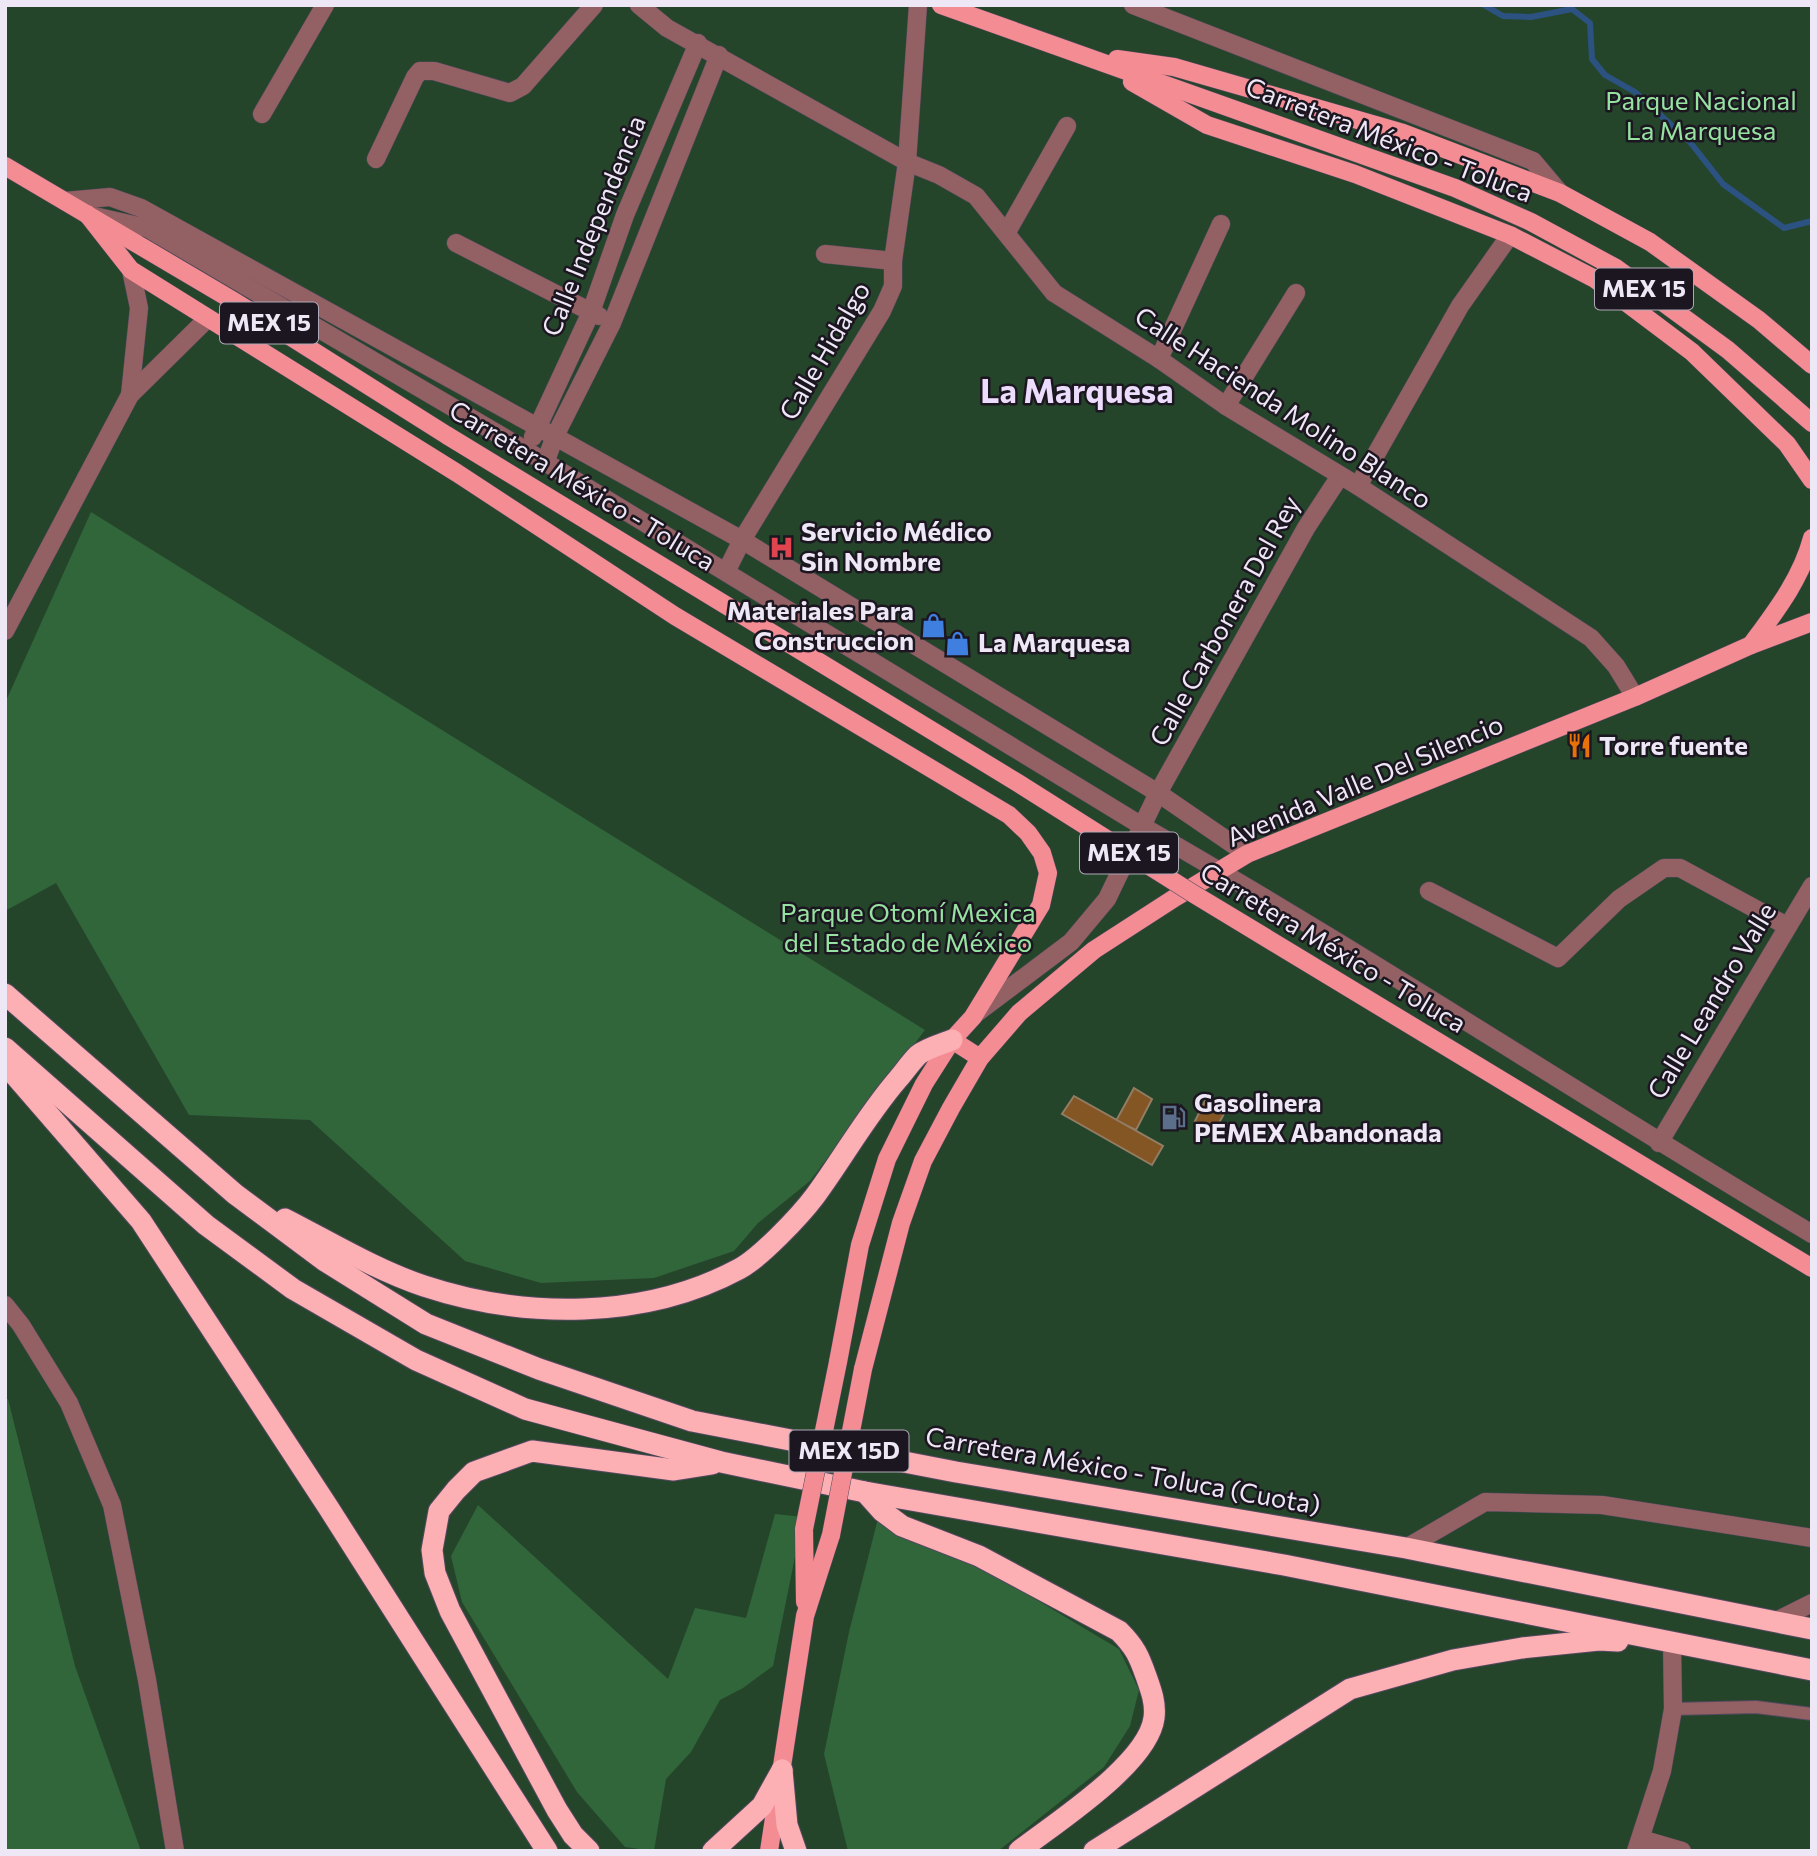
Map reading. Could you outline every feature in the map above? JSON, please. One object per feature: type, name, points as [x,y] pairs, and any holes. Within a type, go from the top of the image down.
[{"type":"highway","name":"Carretera México - Toluca (Cuota)","points":[[5,994],[235,1194],[325,1261],[426,1324],[539,1369],[692,1421],[956,1472],[1406,1548],[1812,1629]]},
{"type":"highway","points":[[235,1194],[422,1286],[474,1300],[569,1310],[619,1306],[667,1298],[741,1268],[780,1234],[814,1198],[881,1099],[919,1054],[952,1040]]},
{"type":"highway","name":"MEX 15D","points":[[5,1048],[206,1224],[293,1289],[416,1360],[525,1409],[721,1462],[865,1492],[1271,1562],[1812,1670]]},
{"type":"highway","points":[[5,1063],[141,1221],[321,1495],[547,1851]]},
{"type":"highway","points":[[589,1851],[573,1835],[557,1810],[450,1611],[435,1573],[432,1550],[439,1511],[474,1472],[532,1451],[674,1470],[721,1462]]},
{"type":"highway","points":[[865,1492],[882,1511],[902,1526],[991,1563],[1119,1631],[1136,1649],[1154,1696],[1154,1719],[1147,1737],[1118,1774],[1019,1851]]},
{"type":"highway","points":[[1094,1851],[1350,1689],[1453,1660],[1522,1648],[1600,1640],[1672,1642]]},
{"type":"highway","points":[[713,1851],[762,1806],[782,1769]]},
{"type":"highway","points":[[782,1769],[787,1825],[796,1851]]},
{"type":"main road","name":"Carretera México - Toluca","points":[[941,5],[1455,188],[1531,222],[1616,268],[1728,350],[1812,423]]},
{"type":"main road","points":[[1079,54],[1174,67],[1391,129],[1560,193],[1650,242],[1759,320],[1812,365]]},
{"type":"main road","points":[[1079,54],[1206,125],[1355,174],[1510,235],[1595,279],[1692,352],[1787,444],[1812,480]]},
{"type":"main road","name":"Carretera México - Toluca","points":[[5,166],[237,303],[448,436],[1018,783],[1192,893],[1812,1268]]},
{"type":"main road","points":[[87,214],[131,270],[457,473],[675,616],[1009,815],[1035,843],[1045,863],[1048,873],[1041,905],[972,1017],[952,1040],[924,1084],[887,1160],[860,1244],[804,1529],[805,1616],[769,1851]]},
{"type":"main road","points":[[1751,645],[1785,598],[1806,561],[1812,538]]},
{"type":"main road","name":"Avenida Valle Del Silencio","points":[[805,1616],[831,1535],[863,1369],[901,1223],[923,1161],[980,1058],[1019,1013],[1094,950],[1247,854],[1635,697],[1751,645],[1812,622]]},
{"type":"main road","points":[[952,1040],[980,1058]]},
{"type":"street","points":[[262,114],[325,5]]},
{"type":"street","points":[[376,159],[415,76],[421,71],[434,71],[510,93],[523,86],[594,5]]},
{"type":"street","name":"Calle Hacienda Molino Blanco","points":[[639,5],[667,28],[907,162],[939,175],[976,197],[1054,293],[1159,359],[1226,406],[1358,486],[1591,638],[1616,666],[1635,697]]},
{"type":"street","name":"Calle Hidalgo","points":[[726,572],[742,540],[882,311],[893,286],[893,261],[907,162],[918,5]]},
{"type":"street","points":[[1133,5],[1533,161],[1560,193]]},
{"type":"street","name":"Calle Independencia","points":[[527,451],[591,312],[625,215],[698,43]]},
{"type":"street","name":"Calle Independencia","points":[[545,463],[555,436],[612,323],[719,55]]},
{"type":"street","points":[[1007,232],[1067,126]]},
{"type":"street","points":[[65,201],[110,197],[141,208],[555,436],[742,540],[1158,793],[1247,854]]},
{"type":"street","points":[[87,214],[147,228],[527,451],[1812,1234]]},
{"type":"street","points":[[625,215],[651,222]]},
{"type":"street","points":[[1159,359],[1221,224]]},
{"type":"street","points":[[1358,486],[1460,306],[1510,235]]},
{"type":"street","points":[[456,243],[612,323]]},
{"type":"street","points":[[825,254],[893,261]]},
{"type":"street","points":[[130,395],[139,308],[131,270]]},
{"type":"street","points":[[1226,406],[1296,293]]},
{"type":"street","points":[[5,631],[130,395],[208,318]]},
{"type":"street","name":"Calle Carbonera Del Rey","points":[[972,1017],[1071,942],[1107,899],[1158,793],[1306,528],[1340,476]]},
{"type":"street","points":[[1429,891],[1558,958],[1619,899],[1664,868],[1680,868],[1787,926]]},
{"type":"street","name":"Calle Leandro Valle","points":[[1659,1143],[1812,886]]},
{"type":"street","points":[[5,1305],[21,1325],[69,1403],[112,1505],[147,1680],[175,1851]]},
{"type":"street","points":[[1406,1548],[1485,1502],[1602,1505],[1812,1538]]},
{"type":"street","points":[[1774,1622],[1812,1603]]},
{"type":"street","points":[[1672,1642],[1673,1709],[1662,1771],[1639,1845],[1682,1851]]},
{"type":"lane","points":[[1673,1709],[1756,1707],[1812,1714]]},
{"type":"green space","name":"Parque Otomí Mexica del Estado de México","points":[[5,5],[1812,5],[1812,1851],[5,1851]]},
{"type":"green space","points":[[91,512],[925,1030],[810,1181],[758,1223],[734,1251],[654,1278],[541,1283],[465,1261],[310,1120],[189,1115],[56,883],[5,911],[5,703]]},
{"type":"green space","points":[[8,1399],[75,1666],[141,1851],[5,1851],[5,1400]]},
{"type":"green space","points":[[478,1505],[668,1679],[695,1608],[746,1618],[775,1514],[803,1517],[773,1666],[743,1688],[720,1700],[691,1752],[666,1779],[654,1851],[625,1847],[577,1792],[462,1602],[451,1556]]},
{"type":"green space","points":[[881,1507],[1119,1649],[1139,1690],[1130,1726],[1104,1767],[998,1851],[848,1851],[824,1754],[849,1632]]},
{"type":"building","points":[[1134,1088],[1152,1099],[1136,1130],[1116,1121]]},
{"type":"building","points":[[1074,1096],[1163,1146],[1152,1165],[1062,1114]]},
{"type":"building","points":[[1207,1097],[1226,1110],[1214,1132],[1195,1121]]},
{"type":"waterway","points":[[1484,5],[1503,16],[1531,17],[1572,9],[1590,23],[1592,59],[1605,75],[1635,92],[1690,142],[1723,184],[1784,228],[1812,221]]},
{"type":"place","name":"Servicio Médico Sin Nombre","points":[[781,547]]},
{"type":"place","name":"Materiales Para Construccion","points":[[934,626]]},
{"type":"place","name":"La Marquesa","points":[[958,643]]},
{"type":"place","name":"Torre fuente","points":[[1579,746]]},
{"type":"place","name":"Gasolinera PEMEX Abandonada","points":[[1174,1118]]},
{"type":"district","name":"La Marquesa","points":[[1077,391]]},
{"type":"park label","name":"Parque Nacional La Marquesa","points":[[1701,116]]}]
